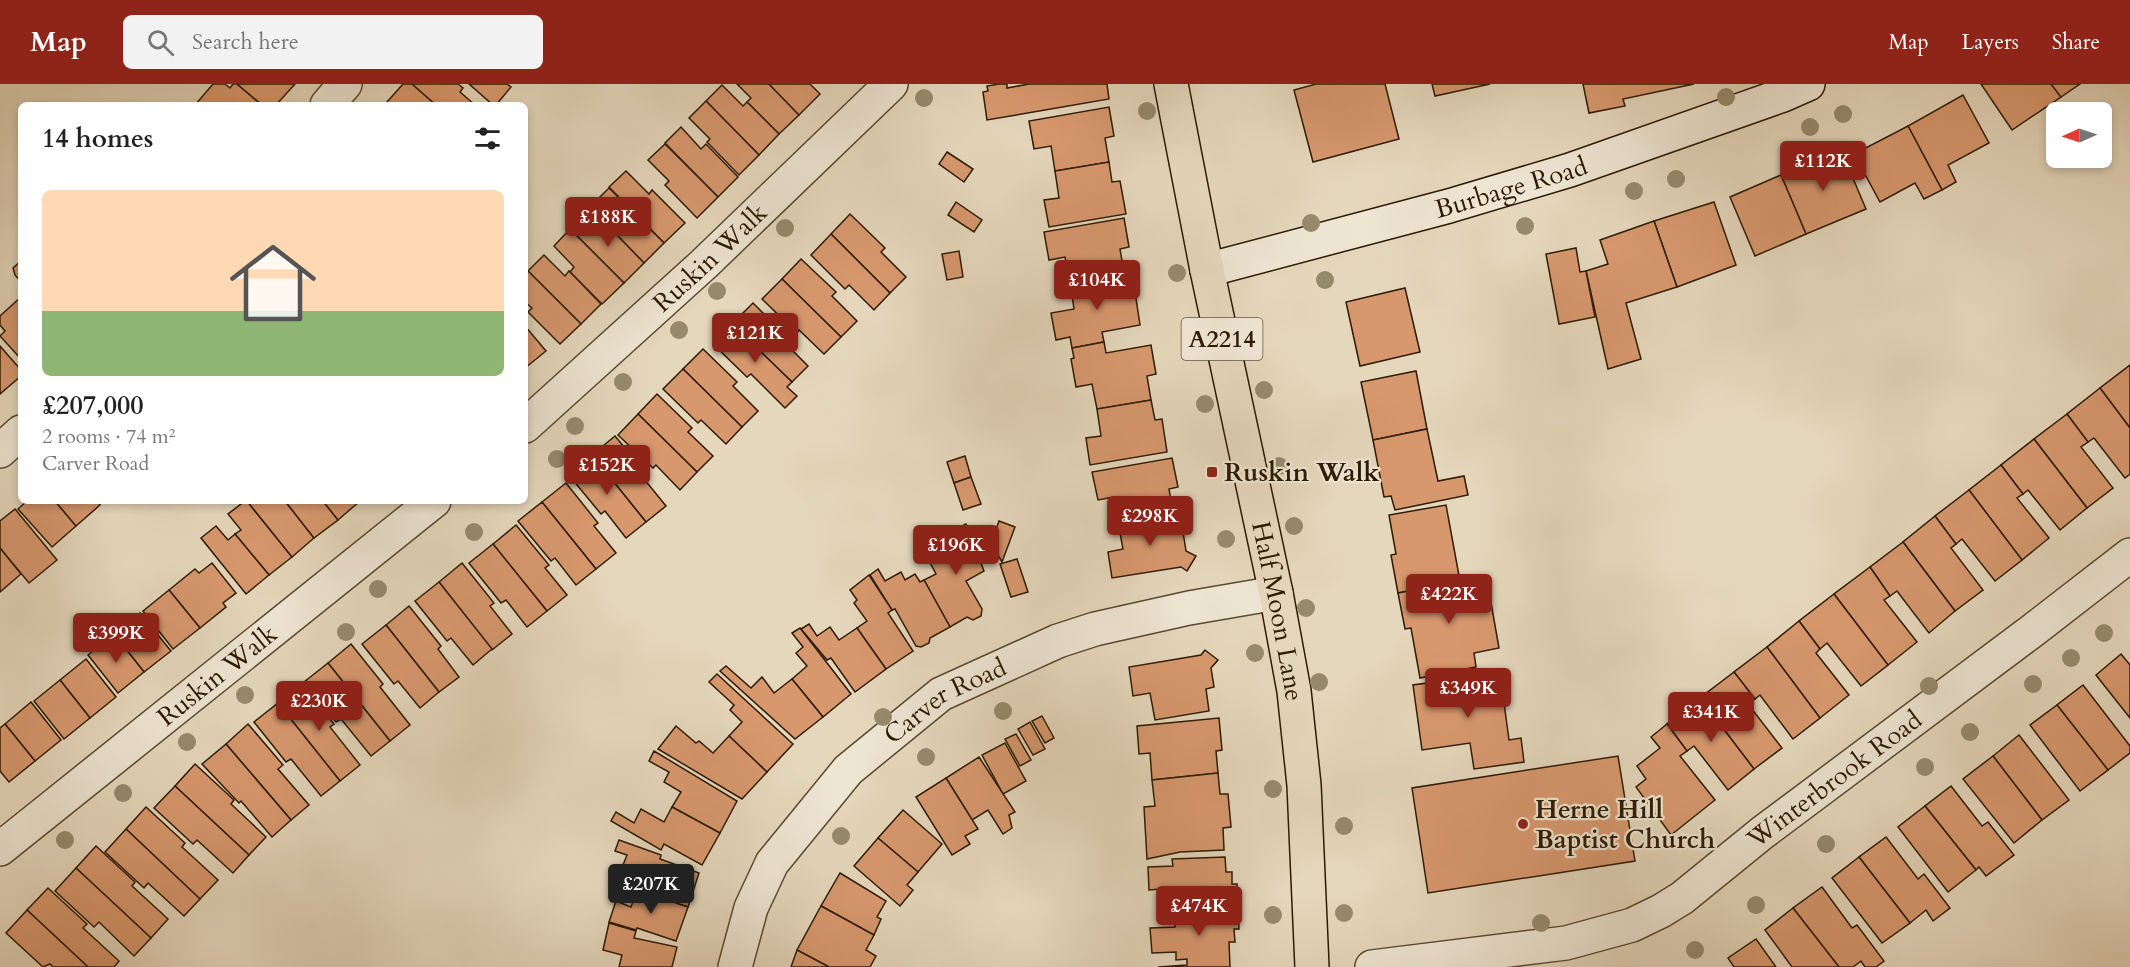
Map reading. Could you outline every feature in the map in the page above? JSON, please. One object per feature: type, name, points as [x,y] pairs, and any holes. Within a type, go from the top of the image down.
[{"type":"main road","name":"Half Moon Lane","points":[[1171,84],[1207,270],[1276,592],[1294,691],[1304,785],[1312,967]]},
{"type":"street","points":[[330,102],[345,84]]},
{"type":"street","name":"Ruskin Walk","points":[[528,423],[704,264],[891,84]]},
{"type":"street","name":"Burbage Road","points":[[1207,270],[1449,206],[1570,170],[1808,84]]},
{"type":"street","points":[[0,451],[18,435]]},
{"type":"street","name":"Ruskin Walk","points":[[0,849],[430,504]]},
{"type":"street","name":"Winterbrook Road","points":[[1372,967],[1594,937],[1632,925],[1661,911],[1682,898],[1762,833],[2130,555]]},
{"type":"street","name":"Carver Road","points":[[735,967],[751,908],[772,863],[848,770],[941,694],[1058,641],[1095,629],[1276,592]]},
{"type":"building","points":[[213,84],[225,84],[230,88],[233,84],[237,84],[258,102],[198,102]]},
{"type":"building","points":[[237,84],[295,84],[279,102],[258,102]]},
{"type":"building","points":[[403,84],[412,84],[433,102],[387,102]]},
{"type":"building","points":[[412,84],[458,84],[463,88],[460,92],[472,102],[433,102]]},
{"type":"building","points":[[469,84],[507,84],[511,87],[498,102],[490,102]]},
{"type":"building","points":[[737,84],[769,84],[799,115],[779,134],[747,102],[751,98]]},
{"type":"building","points":[[769,84],[810,84],[820,94],[799,115]]},
{"type":"building","points":[[1007,84],[1007,88],[1029,84],[1107,84],[1109,99],[987,120],[983,92],[988,91],[987,86]]},
{"type":"building","points":[[1316,84],[1385,84],[1399,139],[1313,162],[1294,90]]},
{"type":"building","points":[[1432,84],[1490,84],[1435,96]]},
{"type":"building","points":[[1583,84],[1694,84],[1623,99],[1625,106],[1589,113]]},
{"type":"building","points":[[1981,84],[2051,84],[2061,97],[2054,102],[2046,102],[2046,107],[2012,130]]},
{"type":"building","points":[[2051,84],[2080,84],[2061,97]]},
{"type":"building","points":[[722,85],[743,106],[747,102],[779,134],[759,155],[706,101]]},
{"type":"building","points":[[1963,95],[1989,143],[1948,165],[1956,182],[1942,190],[1908,126]]},
{"type":"building","points":[[706,101],[759,155],[739,175],[707,142],[710,139],[689,118]]},
{"type":"building","points":[[1109,107],[1114,136],[1105,138],[1109,162],[1055,171],[1051,146],[1034,149],[1029,121]]},
{"type":"building","points":[[1908,126],[1942,190],[1924,199],[1915,183],[1880,202],[1854,154]]},
{"type":"building","points":[[681,127],[701,149],[706,144],[738,177],[718,197],[665,143]]},
{"type":"building","points":[[665,144],[718,197],[697,218],[665,185],[669,181],[648,160]]},
{"type":"building","points":[[1841,150],[1866,209],[1806,234],[1781,175]]},
{"type":"building","points":[[947,152],[973,169],[964,182],[939,164]]},
{"type":"building","points":[[1109,162],[1112,182],[1120,181],[1126,214],[1049,227],[1044,200],[1059,198],[1055,171]]},
{"type":"building","points":[[626,171],[649,194],[652,190],[685,223],[664,243],[609,187]]},
{"type":"building","points":[[1781,175],[1806,234],[1755,256],[1730,197]]},
{"type":"building","points":[[609,188],[664,243],[644,263],[612,230],[615,227],[593,204]]},
{"type":"building","points":[[956,202],[982,220],[974,232],[948,215]]},
{"type":"building","points":[[1714,202],[1736,265],[1677,287],[1654,221]]},
{"type":"building","points":[[587,213],[608,235],[612,230],[644,263],[624,283],[570,229]]},
{"type":"building","points":[[850,214],[885,248],[881,252],[906,277],[890,293],[831,234]]},
{"type":"building","points":[[1124,218],[1129,247],[1120,249],[1124,273],[1070,282],[1065,257],[1049,260],[1044,232]]},
{"type":"building","points":[[1654,221],[1677,287],[1626,303],[1641,359],[1608,369],[1586,271],[1608,264],[1600,240]]},
{"type":"building","points":[[570,229],[624,283],[602,304],[570,272],[574,267],[554,246]]},
{"type":"building","points":[[831,234],[890,293],[874,310],[849,285],[845,289],[811,255]]},
{"type":"building","points":[[1576,248],[1580,272],[1586,271],[1595,317],[1559,324],[1546,254]]},
{"type":"building","points":[[959,251],[963,277],[947,280],[942,254]]},
{"type":"building","points":[[544,255],[565,276],[569,271],[601,304],[581,324],[528,271]]},
{"type":"building","points":[[801,259],[836,292],[832,296],[857,321],[841,337],[782,279]]},
{"type":"building","points":[[18,264],[18,278],[15,275],[13,268]]},
{"type":"building","points":[[528,271],[581,324],[560,344],[528,312],[532,308],[528,305]]},
{"type":"building","points":[[1124,273],[1127,293],[1135,292],[1140,325],[1102,332],[1104,342],[1072,348],[1070,337],[1056,340],[1051,313],[1074,309],[1070,282]]},
{"type":"building","points":[[782,279],[841,337],[824,354],[799,330],[797,333],[762,299]]},
{"type":"building","points":[[1405,288],[1420,352],[1360,366],[1346,302]]},
{"type":"building","points":[[18,300],[18,356],[0,336],[5,331],[0,325],[0,316]]},
{"type":"building","points":[[753,303],[787,337],[783,341],[808,366],[792,382],[732,324]]},
{"type":"building","points":[[732,324],[792,382],[787,387],[797,396],[785,408],[751,374],[747,377],[713,344]]},
{"type":"building","points":[[528,330],[546,351],[528,366]]},
{"type":"building","points":[[1104,342],[1106,353],[1151,345],[1156,374],[1147,376],[1151,400],[1097,409],[1092,384],[1076,387],[1071,359],[1074,358],[1072,348]]},
{"type":"building","points":[[0,346],[18,367],[18,379],[0,394]]},
{"type":"building","points":[[703,349],[737,382],[733,386],[758,411],[742,427],[683,369]]},
{"type":"building","points":[[2130,365],[2130,428],[2100,388]]},
{"type":"building","points":[[683,369],[742,427],[726,444],[701,420],[698,423],[663,389]]},
{"type":"building","points":[[1416,371],[1427,429],[1373,440],[1361,382]]},
{"type":"building","points":[[2100,388],[2130,428],[2130,474],[2125,478],[2094,438],[2088,442],[2067,414]]},
{"type":"building","points":[[657,394],[692,428],[688,432],[713,456],[697,472],[638,414]]},
{"type":"building","points":[[1151,400],[1155,420],[1162,419],[1167,452],[1090,465],[1086,438],[1101,436],[1097,409]]},
{"type":"building","points":[[638,414],[697,472],[680,490],[656,465],[653,468],[618,435]]},
{"type":"building","points":[[2067,414],[2088,442],[2081,447],[2113,488],[2087,508],[2034,439]]},
{"type":"building","points":[[1427,429],[1438,481],[1464,476],[1468,495],[1395,510],[1391,496],[1384,497],[1373,440]]},
{"type":"building","points":[[615,436],[648,476],[644,479],[666,506],[646,522],[592,455]]},
{"type":"building","points":[[2034,439],[2087,508],[2060,530],[2028,490],[2023,494],[2001,465]]},
{"type":"building","points":[[592,455],[646,522],[626,538],[605,511],[601,514],[568,474]]},
{"type":"building","points":[[965,456],[971,477],[954,483],[947,462]]},
{"type":"building","points":[[1172,458],[1178,487],[1169,489],[1173,513],[1118,522],[1114,497],[1098,500],[1092,472]]},
{"type":"building","points":[[2001,465],[2023,494],[2017,498],[2049,538],[2022,560],[1969,490]]},
{"type":"building","points":[[971,477],[981,504],[963,510],[954,483]]},
{"type":"building","points":[[566,483],[598,523],[594,526],[616,553],[596,569],[542,502]]},
{"type":"building","points":[[1969,490],[2022,560],[1995,581],[1962,539],[1956,544],[1935,516]]},
{"type":"building","points":[[542,502],[596,569],[576,585],[555,558],[551,561],[518,521]]},
{"type":"building","points":[[24,504],[58,504],[76,526],[52,547],[18,509]]},
{"type":"building","points":[[58,504],[99,504],[100,505],[76,526]]},
{"type":"building","points":[[241,504],[249,504],[292,557],[269,575],[235,534],[241,530],[228,514]]},
{"type":"building","points":[[249,504],[287,504],[314,538],[292,557]]},
{"type":"building","points":[[287,504],[325,504],[338,520],[314,538]]},
{"type":"building","points":[[325,504],[357,504],[338,520]]},
{"type":"building","points":[[1446,505],[1460,581],[1398,593],[1391,555],[1396,554],[1389,515]]},
{"type":"building","points":[[15,509],[57,560],[29,583],[0,548],[0,521]]},
{"type":"building","points":[[1173,513],[1176,533],[1183,532],[1186,551],[1196,556],[1187,571],[1181,567],[1112,578],[1108,552],[1123,549],[1118,522]]},
{"type":"building","points":[[1935,516],[1956,544],[1951,548],[1983,590],[1955,611],[1903,542]]},
{"type":"building","points":[[999,521],[1015,527],[1002,562],[991,543]]},
{"type":"building","points":[[966,524],[984,571],[966,581],[982,609],[981,616],[973,620],[967,617],[950,627],[924,580],[936,574],[928,559],[942,551],[935,539]]},
{"type":"building","points":[[516,525],[549,565],[545,568],[567,595],[547,611],[493,544]]},
{"type":"building","points":[[216,526],[228,540],[235,534],[269,575],[246,594],[201,538]]},
{"type":"building","points":[[1903,542],[1955,611],[1929,633],[1897,591],[1890,596],[1870,567]]},
{"type":"building","points":[[493,544],[547,611],[527,627],[506,600],[501,603],[469,563]]},
{"type":"building","points":[[0,548],[21,574],[0,592]]},
{"type":"building","points":[[1017,559],[1028,592],[1011,597],[1000,564]]},
{"type":"building","points":[[212,563],[236,593],[223,603],[226,607],[200,628],[169,590],[195,569],[199,573]]},
{"type":"building","points":[[462,563],[494,603],[490,606],[512,634],[492,650],[439,582]]},
{"type":"building","points":[[1870,567],[1890,596],[1884,600],[1917,642],[1888,665],[1834,594]]},
{"type":"building","points":[[878,569],[885,581],[901,572],[905,580],[915,574],[920,582],[924,580],[950,627],[930,638],[929,643],[921,647],[916,646],[895,609],[892,610],[870,575]]},
{"type":"building","points":[[869,575],[892,610],[888,613],[913,651],[886,669],[857,628],[867,621],[854,603],[857,600],[850,590]]},
{"type":"building","points":[[1487,580],[1499,648],[1474,653],[1476,667],[1420,678],[1411,628],[1405,629],[1398,593],[1460,581],[1461,585]]},
{"type":"building","points":[[439,582],[492,649],[473,665],[451,638],[447,641],[415,601]]},
{"type":"building","points":[[169,590],[200,628],[173,649],[143,611]]},
{"type":"building","points":[[1834,594],[1888,665],[1861,686],[1827,643],[1820,649],[1799,621]]},
{"type":"building","points":[[409,606],[441,646],[438,649],[459,677],[439,692],[386,625]]},
{"type":"building","points":[[140,613],[171,651],[144,672],[114,634]]},
{"type":"building","points":[[1799,621],[1820,649],[1816,653],[1849,695],[1820,718],[1767,647]]},
{"type":"building","points":[[809,624],[817,636],[830,627],[839,640],[857,628],[886,669],[855,692],[831,658],[827,660],[801,629]]},
{"type":"building","points":[[386,625],[439,692],[420,708],[398,681],[394,684],[362,644]]},
{"type":"building","points":[[800,628],[851,694],[823,717],[792,679],[807,666],[796,653],[803,647],[792,633]]},
{"type":"building","points":[[114,634],[144,672],[118,693],[88,655]]},
{"type":"building","points":[[351,644],[383,684],[380,687],[410,725],[390,741],[328,663]]},
{"type":"building","points":[[1767,647],[1820,718],[1793,739],[1760,695],[1755,699],[1734,672]]},
{"type":"building","points":[[1205,650],[1218,660],[1211,668],[1214,687],[1206,689],[1209,711],[1155,720],[1150,693],[1133,696],[1129,667],[1201,655]]},
{"type":"building","points":[[2121,654],[2130,665],[2130,718],[2096,675]]},
{"type":"building","points":[[86,659],[116,697],[90,718],[60,680]]},
{"type":"building","points":[[328,663],[390,741],[371,756],[341,719],[336,722],[304,682]]},
{"type":"building","points":[[726,666],[751,688],[762,677],[774,693],[792,679],[823,717],[795,739],[720,671]]},
{"type":"building","points":[[1734,672],[1755,699],[1748,704],[1782,748],[1754,769],[1700,698]]},
{"type":"building","points":[[1500,673],[1509,740],[1521,738],[1524,762],[1474,769],[1470,743],[1422,750],[1413,685]]},
{"type":"building","points":[[717,674],[793,744],[767,772],[729,736],[742,722],[730,710],[734,705],[709,682]]},
{"type":"building","points":[[60,680],[90,718],[64,739],[34,701]]},
{"type":"building","points":[[301,684],[334,724],[330,727],[360,765],[340,781],[278,703]]},
{"type":"building","points":[[2083,685],[2130,746],[2130,753],[2108,770],[2057,705]]},
{"type":"building","points":[[1700,698],[1754,769],[1728,790],[1694,746],[1687,751],[1667,724]]},
{"type":"building","points":[[31,702],[61,740],[35,761],[5,724]]},
{"type":"building","points":[[278,703],[340,781],[321,796],[291,759],[286,762],[254,722]]},
{"type":"building","points":[[2057,705],[2108,770],[2080,791],[2030,725]]},
{"type":"building","points":[[1042,716],[1054,738],[1045,743],[1032,721]]},
{"type":"building","points":[[1219,718],[1222,750],[1216,751],[1218,773],[1152,780],[1150,753],[1139,754],[1137,726]]},
{"type":"building","points":[[1030,722],[1045,749],[1033,755],[1018,729]]},
{"type":"building","points":[[5,724],[35,761],[9,782],[0,771],[0,728]]},
{"type":"building","points":[[248,724],[283,765],[278,769],[309,805],[291,820],[226,744]]},
{"type":"building","points":[[1667,724],[1687,751],[1680,756],[1715,800],[1671,835],[1636,787],[1646,779],[1637,766],[1660,748],[1651,737]]},
{"type":"building","points":[[676,726],[696,743],[699,741],[713,753],[729,736],[767,772],[742,799],[658,749]]},
{"type":"building","points":[[1016,734],[1031,760],[1020,766],[1005,739]]},
{"type":"building","points":[[2019,735],[2069,800],[2042,820],[1993,756]]},
{"type":"building","points":[[1005,743],[1026,781],[1003,794],[982,755]]},
{"type":"building","points":[[226,744],[291,820],[272,837],[241,801],[239,803],[202,764]]},
{"type":"building","points":[[654,751],[737,801],[720,833],[672,807],[681,792],[664,782],[669,772],[649,761]]},
{"type":"building","name":"Herne Hill Baptist Church","points":[[1618,756],[1635,861],[1428,893],[1412,788]]},
{"type":"building","points":[[1993,756],[2042,820],[2014,843],[1963,779]]},
{"type":"building","points":[[979,757],[1015,812],[1009,815],[1012,828],[1003,834],[988,810],[972,820],[946,778]]},
{"type":"building","points":[[195,764],[234,800],[231,804],[266,837],[249,855],[175,786]]},
{"type":"building","points":[[1218,773],[1220,794],[1228,794],[1231,827],[1223,828],[1224,850],[1180,852],[1147,859],[1144,807],[1155,806],[1152,780]]},
{"type":"building","points":[[946,778],[978,829],[965,836],[970,844],[952,855],[916,797]]},
{"type":"building","points":[[175,786],[249,855],[233,873],[197,840],[193,844],[154,808]]},
{"type":"building","points":[[1951,786],[1982,826],[1988,822],[2014,855],[1986,876],[1979,867],[1976,870],[1925,806]]},
{"type":"building","points":[[1925,806],[1976,870],[1948,892],[1898,827]]},
{"type":"building","points":[[146,807],[185,843],[182,847],[218,880],[200,899],[126,829]]},
{"type":"building","points":[[672,807],[720,833],[702,865],[664,844],[661,850],[611,821],[616,812],[634,823],[641,809],[664,822]]},
{"type":"building","points":[[903,810],[942,844],[918,872],[878,838]]},
{"type":"building","points":[[126,829],[200,899],[184,916],[148,883],[144,888],[105,852]]},
{"type":"building","points":[[1886,837],[1918,879],[1924,874],[1950,908],[1933,921],[1926,910],[1910,923],[1859,857]]},
{"type":"building","points":[[878,838],[918,872],[907,885],[913,890],[900,906],[854,866]]},
{"type":"building","points":[[619,840],[661,855],[660,859],[699,873],[688,907],[637,890],[644,872],[623,865],[627,855],[615,851]]},
{"type":"building","points":[[96,846],[135,882],[132,886],[168,919],[151,938],[76,868]]},
{"type":"building","points":[[1225,857],[1226,872],[1232,872],[1232,884],[1237,884],[1237,902],[1233,902],[1234,907],[1174,909],[1173,888],[1149,890],[1148,867],[1173,866],[1172,859]]},
{"type":"building","points":[[1859,857],[1910,923],[1882,943],[1832,878]]},
{"type":"building","points":[[76,868],[151,938],[134,956],[99,922],[94,927],[55,891]]},
{"type":"building","points":[[840,873],[886,901],[877,917],[881,919],[874,935],[821,906]]},
{"type":"building","points":[[1822,887],[1852,928],[1857,925],[1884,961],[1876,967],[1865,967],[1861,961],[1853,967],[1839,967],[1793,908]]},
{"type":"building","points":[[48,888],[87,924],[83,928],[119,961],[114,967],[88,967],[27,910]]},
{"type":"building","points":[[637,890],[688,907],[676,941],[637,928],[636,930],[609,922],[616,901],[631,907]]},
{"type":"building","points":[[821,906],[874,935],[866,950],[876,956],[870,967],[829,967],[797,950]]},
{"type":"building","points":[[1234,907],[1234,911],[1238,910],[1239,929],[1234,929],[1235,942],[1229,942],[1230,967],[1158,967],[1187,965],[1187,959],[1176,960],[1176,952],[1152,953],[1150,928],[1175,927],[1174,909]]},
{"type":"building","points":[[1793,908],[1839,967],[1792,967],[1765,930]]},
{"type":"building","points":[[27,910],[88,967],[53,967],[50,964],[43,967],[6,933]]},
{"type":"building","points":[[609,923],[636,931],[634,938],[677,947],[672,967],[619,967],[622,955],[603,950]]},
{"type":"building","points":[[1756,939],[1776,967],[1734,967],[1728,958]]},
{"type":"building","points":[[797,950],[829,967],[791,967]]},
{"type":"place","name":"Ruskin Walk","points":[[1212,472]]},
{"type":"place","name":"Herne Hill Baptist Church","points":[[1523,824]]}]
